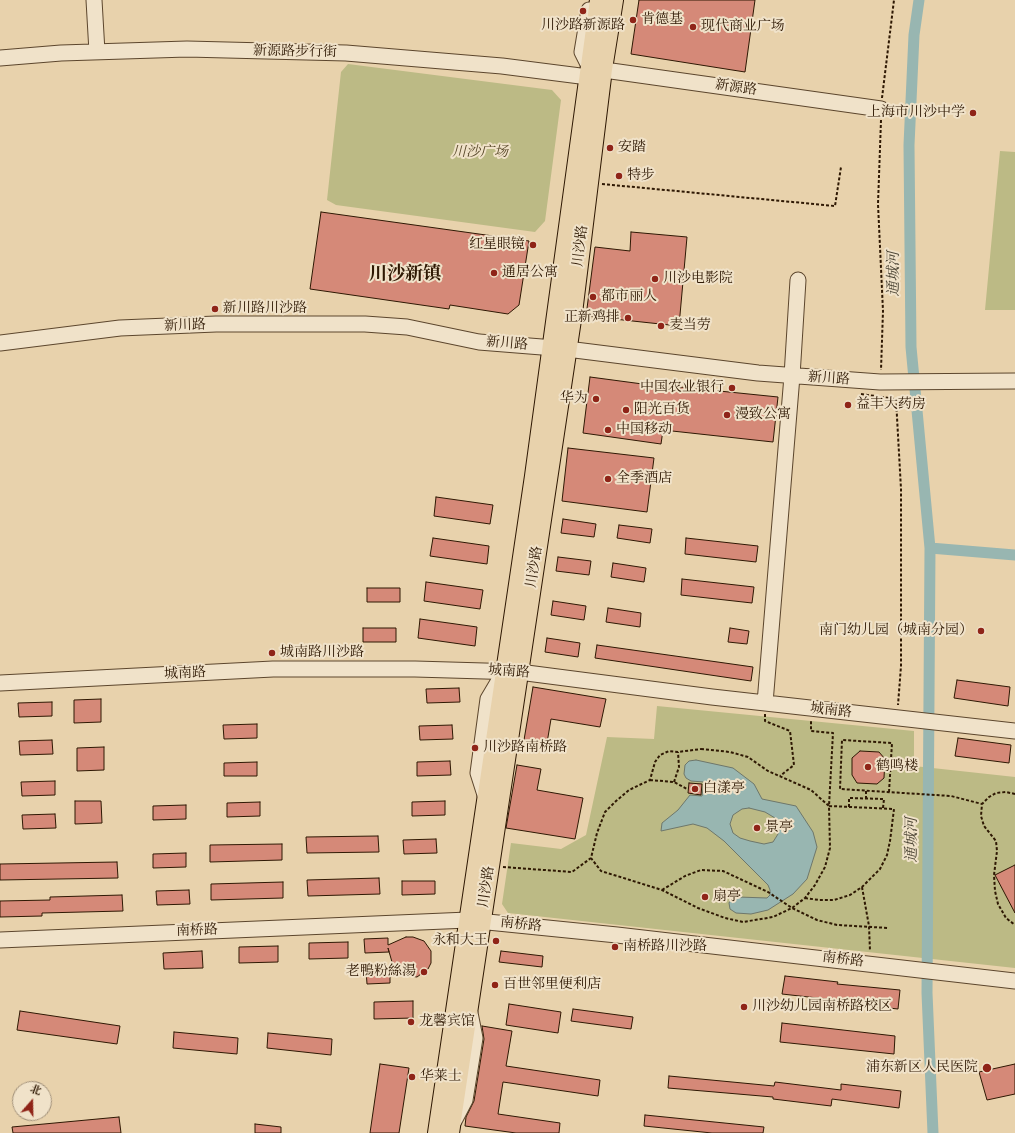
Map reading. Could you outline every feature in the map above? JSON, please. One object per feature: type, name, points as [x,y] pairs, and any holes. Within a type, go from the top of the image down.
[{"type":"main road","name":"川沙路","points":[[446,1130],[475,920],[490,866],[534,476],[589,183],[599,0]]},
{"type":"main road","name":"川沙路","points":[[559,349],[594,71],[614,0]]},
{"type":"main road","name":"川沙路","points":[[446,1130],[469,1008],[486,798],[511,672]]},
{"type":"street","points":[[94,0],[97,52]]},
{"type":"street","points":[[591,0],[582,52],[594,71],[612,62],[622,0]]},
{"type":"street","name":"新源路步行街","points":[[0,58],[97,52],[187,49],[346,53],[502,66],[594,71]]},
{"type":"street","name":"新源路","points":[[594,71],[881,110]]},
{"type":"street","points":[[765,703],[792,376],[798,280]]},
{"type":"street","name":"新川路","points":[[0,343],[120,328],[216,324],[365,324],[407,327],[479,342],[559,349],[792,376],[884,382],[1015,381]]},
{"type":"street","name":"城南路","points":[[0,683],[273,669],[415,669],[511,672],[977,728],[1015,731]]},
{"type":"street","name":"南桥路","points":[[0,940],[475,920],[1015,981]]},
{"type":"path","points":[[884,382],[883,311],[878,204],[882,86],[894,0]]},
{"type":"path","points":[[589,183],[835,206],[841,167]]},
{"type":"path","points":[[857,394],[896,399],[901,489],[901,666],[898,718]]},
{"type":"path","points":[[765,703],[765,721],[790,731],[794,765],[780,776]]},
{"type":"path","points":[[591,858],[602,871],[662,890],[698,908],[725,918],[743,922],[773,917],[792,908],[805,898],[815,885],[825,867],[830,848],[829,806],[833,733],[811,731],[812,708]]},
{"type":"path","points":[[889,792],[892,743],[842,740],[840,789],[951,796],[982,804]]},
{"type":"path","points":[[650,780],[655,762],[660,756],[668,751],[678,752],[701,750],[730,752],[748,757],[768,771],[811,790],[829,806],[894,809],[887,855],[880,869],[862,887],[850,896],[834,900],[805,898]]},
{"type":"path","points":[[674,782],[679,767],[678,752]]},
{"type":"path","points":[[490,866],[572,872],[591,858],[597,833],[605,812],[629,790],[650,780],[674,782],[687,789]]},
{"type":"path","points":[[866,791],[866,799]]},
{"type":"path","points":[[1015,794],[1006,792],[996,793],[982,804],[981,816],[984,826],[996,841],[997,851],[994,875],[998,904],[1006,918],[1015,925]]},
{"type":"path","points":[[849,806],[849,798],[884,799],[883,808]]},
{"type":"path","points":[[662,890],[685,876],[702,870],[723,871],[768,892],[792,908],[818,920],[837,925],[889,928]]},
{"type":"path","points":[[862,887],[869,926],[870,964]]},
{"type":"green space","name":"川沙广场","points":[[348,64],[552,90],[561,100],[545,221],[535,232],[336,205],[327,200],[341,72]]},
{"type":"green space","points":[[1000,151],[1015,152],[1015,310],[985,310]]},
{"type":"green space","points":[[657,706],[914,731],[914,766],[1015,777],[1015,968],[508,913],[502,904],[511,843],[561,849],[586,835],[607,737],[654,739]]},
{"type":"water","points":[[696,760],[733,768],[754,784],[762,799],[796,806],[813,832],[817,847],[807,879],[793,894],[768,910],[751,914],[736,913],[730,909],[729,903],[731,899],[738,897],[767,898],[770,895],[768,885],[724,841],[707,828],[693,824],[661,831],[662,823],[678,810],[690,795],[702,796],[704,782],[691,781],[686,778],[684,774],[685,765],[689,761]],"holes":[[[749,808],[765,812],[775,818],[780,826],[778,834],[773,842],[764,844],[750,841],[740,838],[733,833],[730,824],[733,815],[742,809]]]},
{"type":"building","name":"现代商业广场","points":[[639,0],[755,0],[745,72],[631,54]]},
{"type":"building","points":[[321,212],[529,241],[519,305],[508,314],[450,305],[449,309],[310,289]]},
{"type":"building","name":"川沙电影院","points":[[631,232],[687,237],[679,326],[586,316],[595,247],[630,251]]},
{"type":"building","points":[[590,377],[680,389],[680,387],[778,397],[773,442],[663,430],[661,444],[583,433]]},
{"type":"building","name":"全季酒店","points":[[568,448],[654,458],[647,512],[562,501]]},
{"type":"building","points":[[436,497],[493,505],[490,524],[434,516]]},
{"type":"building","points":[[563,519],[596,524],[594,537],[561,533]]},
{"type":"building","points":[[619,525],[652,529],[650,543],[617,538]]},
{"type":"building","points":[[433,538],[489,546],[487,564],[430,556]]},
{"type":"building","points":[[686,538],[758,546],[756,562],[685,554]]},
{"type":"building","points":[[558,557],[591,561],[589,575],[556,571]]},
{"type":"building","points":[[613,563],[646,568],[644,582],[611,577]]},
{"type":"building","points":[[682,579],[754,587],[752,603],[681,595]]},
{"type":"building","points":[[426,582],[483,590],[480,609],[424,601]]},
{"type":"building","points":[[367,588],[400,588],[400,602],[367,602]]},
{"type":"building","points":[[553,601],[586,606],[584,620],[551,615]]},
{"type":"building","points":[[608,608],[641,613],[640,627],[606,622]]},
{"type":"building","points":[[420,619],[477,627],[475,646],[418,638]]},
{"type":"building","points":[[363,628],[396,628],[396,642],[363,642]]},
{"type":"building","points":[[730,628],[749,631],[747,644],[728,642]]},
{"type":"building","points":[[547,638],[580,643],[578,657],[545,652]]},
{"type":"building","points":[[597,645],[753,667],[751,681],[595,658]]},
{"type":"building","points":[[957,680],[1010,687],[1008,706],[954,698]]},
{"type":"building","points":[[533,687],[606,699],[600,727],[551,719],[547,743],[524,740]]},
{"type":"building","points":[[459,688],[460,702],[427,703],[426,689]]},
{"type":"building","points":[[101,699],[101,722],[74,723],[74,700]]},
{"type":"building","points":[[52,702],[52,716],[19,717],[18,703]]},
{"type":"building","points":[[257,724],[257,738],[224,739],[223,725]]},
{"type":"building","points":[[452,725],[453,739],[420,740],[419,726]]},
{"type":"building","points":[[958,738],[1011,745],[1009,763],[955,756]]},
{"type":"building","points":[[52,740],[53,754],[20,755],[19,741]]},
{"type":"building","points":[[104,747],[104,770],[77,771],[77,748]]},
{"type":"building","name":"鹤鸣楼","points":[[860,751],[879,752],[885,759],[884,778],[877,784],[857,783],[852,775],[852,758]]},
{"type":"building","points":[[450,761],[451,775],[417,776],[417,762]]},
{"type":"building","points":[[257,762],[257,776],[224,776],[224,763]]},
{"type":"building","points":[[517,765],[541,769],[537,790],[583,798],[575,839],[506,828]]},
{"type":"building","points":[[55,781],[55,795],[22,796],[21,782]]},
{"type":"building","name":"白漾亭","points":[[689,783],[702,784],[701,795],[688,793]]},
{"type":"building","points":[[75,801],[101,801],[102,823],[75,824]]},
{"type":"building","points":[[445,801],[445,815],[412,816],[412,802]]},
{"type":"building","points":[[260,802],[260,816],[227,817],[227,803]]},
{"type":"building","points":[[186,805],[186,819],[153,820],[153,806]]},
{"type":"building","points":[[55,814],[56,828],[23,829],[22,815]]},
{"type":"building","points":[[378,836],[379,852],[307,853],[306,837]]},
{"type":"building","points":[[436,839],[437,853],[404,854],[403,840]]},
{"type":"building","points":[[282,844],[282,860],[210,862],[210,845]]},
{"type":"building","points":[[186,853],[186,867],[153,868],[153,854]]},
{"type":"building","points":[[117,862],[118,878],[0,880],[0,864]]},
{"type":"building","points":[[1015,865],[1015,913],[995,875]]},
{"type":"building","points":[[379,878],[380,894],[308,896],[307,880]]},
{"type":"building","points":[[402,881],[435,881],[435,894],[402,895]]},
{"type":"building","points":[[283,882],[283,898],[211,900],[211,884]]},
{"type":"building","points":[[189,890],[190,904],[157,905],[156,891]]},
{"type":"building","points":[[122,895],[123,911],[42,913],[42,916],[0,917],[0,901],[50,900],[50,897]]},
{"type":"building","points":[[406,937],[413,937],[424,941],[431,951],[431,963],[428,969],[417,977],[403,975],[394,969],[388,948],[389,952],[365,953],[364,939],[388,938],[388,945]]},
{"type":"building","points":[[348,942],[348,958],[309,959],[309,943]]},
{"type":"building","points":[[278,946],[278,962],[239,963],[239,947]]},
{"type":"building","points":[[202,951],[203,968],[164,969],[163,953]]},
{"type":"building","points":[[501,951],[543,956],[542,967],[499,962]]},
{"type":"building","points":[[390,969],[390,983],[367,984],[366,970]]},
{"type":"building","points":[[785,976],[838,982],[837,984],[900,990],[898,1009],[782,994]]},
{"type":"building","points":[[413,1001],[413,1018],[374,1019],[374,1002]]},
{"type":"building","points":[[509,1004],[561,1012],[558,1033],[506,1025]]},
{"type":"building","points":[[573,1009],[633,1017],[631,1029],[571,1021]]},
{"type":"building","points":[[20,1011],[120,1026],[117,1044],[17,1030]]},
{"type":"building","points":[[782,1023],[895,1036],[894,1054],[780,1042]]},
{"type":"building","points":[[482,1026],[512,1031],[506,1066],[600,1080],[598,1096],[503,1082],[498,1114],[560,1123],[559,1133],[516,1133],[465,1126],[466,1117],[474,1101],[484,1039]]},
{"type":"building","points":[[174,1032],[238,1038],[237,1054],[173,1048]]},
{"type":"building","points":[[268,1033],[332,1039],[331,1055],[267,1048]]},
{"type":"building","points":[[380,1064],[409,1068],[399,1133],[370,1133]]},
{"type":"building","points":[[1015,1064],[1015,1094],[987,1100],[979,1072]]},
{"type":"building","points":[[669,1076],[774,1086],[775,1082],[841,1090],[841,1084],[901,1091],[899,1108],[832,1099],[831,1106],[773,1099],[773,1097],[668,1088]]},
{"type":"building","points":[[645,1115],[764,1127],[763,1133],[712,1133],[644,1126]]},
{"type":"building","points":[[119,1117],[121,1133],[13,1133],[12,1127]]},
{"type":"building","points":[[255,1124],[281,1127],[281,1133],[255,1133]]},
{"type":"waterway","name":"通城河","points":[[919,0],[914,35],[909,145],[911,347],[930,548],[927,993],[933,1133]]},
{"type":"waterway","name":"通城河","points":[[930,548],[1015,555]]},
{"type":"place","name":"川沙路新源路","points":[[583,11]]},
{"type":"place","name":"肯德基","points":[[633,20]]},
{"type":"place","name":"现代商业广场","points":[[693,27]]},
{"type":"place","name":"上海市川沙中学","points":[[973,113]]},
{"type":"place","name":"安踏","points":[[610,148]]},
{"type":"place","name":"特步","points":[[619,176]]},
{"type":"place","name":"红星眼镜","points":[[533,245]]},
{"type":"place","name":"通居公寓","points":[[494,273]]},
{"type":"place","name":"川沙电影院","points":[[655,279]]},
{"type":"place","name":"都市丽人","points":[[593,297]]},
{"type":"place","name":"新川路川沙路","points":[[215,309]]},
{"type":"place","name":"正新鸡排","points":[[628,318]]},
{"type":"place","name":"麦当劳","points":[[661,326]]},
{"type":"place","name":"中国农业银行","points":[[732,388]]},
{"type":"place","name":"华为","points":[[596,399]]},
{"type":"place","name":"益丰大药房","points":[[848,405]]},
{"type":"place","name":"阳光百货","points":[[626,410]]},
{"type":"place","name":"漫致公寓","points":[[727,415]]},
{"type":"place","name":"中国移动","points":[[608,430]]},
{"type":"place","name":"全季酒店","points":[[608,479]]},
{"type":"place","name":"南门幼儿园（城南分园）","points":[[981,631]]},
{"type":"place","name":"城南路川沙路","points":[[272,653]]},
{"type":"place","name":"川沙路南桥路","points":[[475,748]]},
{"type":"place","name":"鹤鸣楼","points":[[868,767]]},
{"type":"place","name":"白漾亭","points":[[695,789]]},
{"type":"place","name":"景亭","points":[[757,828]]},
{"type":"place","name":"扇亭","points":[[705,897]]},
{"type":"place","name":"永和大王","points":[[496,941]]},
{"type":"place","name":"南桥路川沙路","points":[[615,947]]},
{"type":"place","name":"老鴨粉絲湯","points":[[424,972]]},
{"type":"place","name":"百世邻里便利店","points":[[495,985]]},
{"type":"place","name":"川沙幼儿园南桥路校区","points":[[744,1007]]},
{"type":"place","name":"龙馨宾馆","points":[[411,1022]]},
{"type":"place","name":"浦东新区人民医院","points":[[987,1068]]},
{"type":"place","name":"华莱士","points":[[412,1077]]},
{"type":"district","name":"川沙新镇","points":[[405,275]]}]
